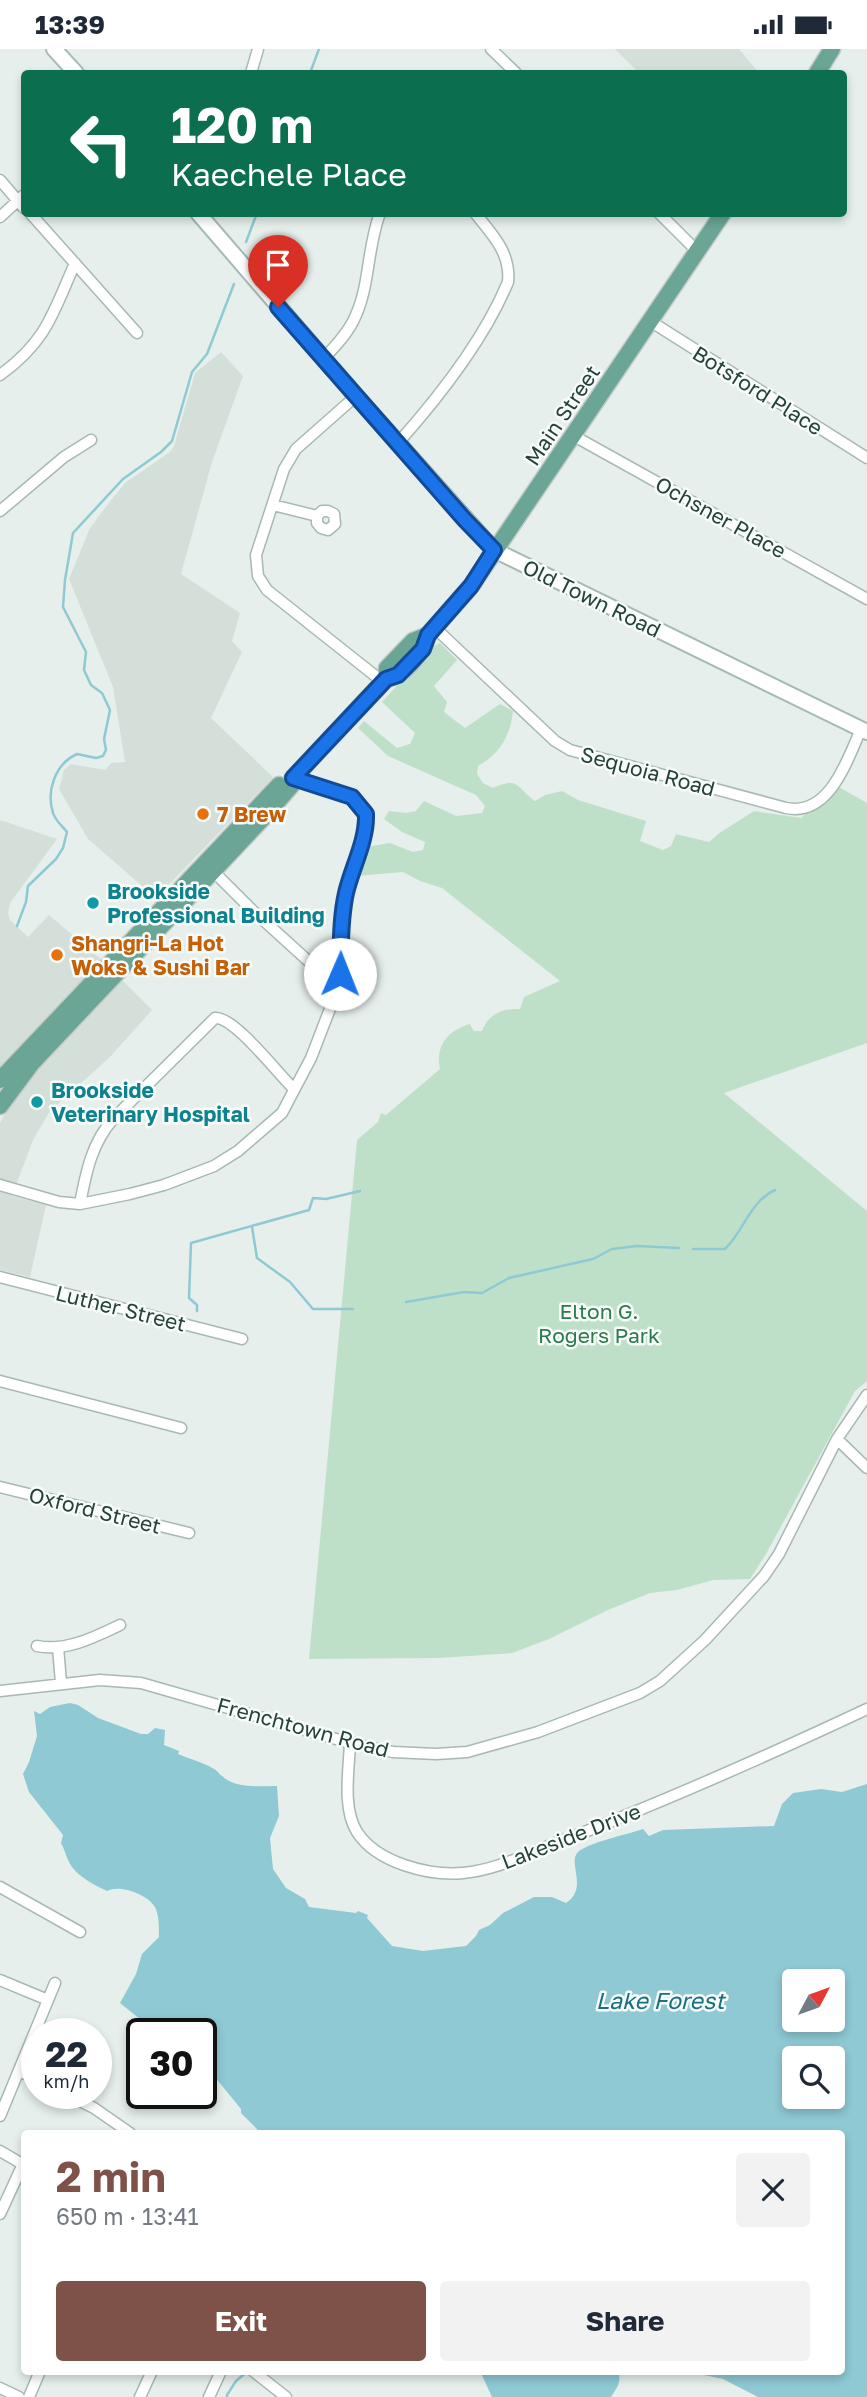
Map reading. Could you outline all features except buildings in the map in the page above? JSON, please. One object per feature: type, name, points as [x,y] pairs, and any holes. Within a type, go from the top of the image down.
[{"type":"main road","points":[[54,49],[73,70]]},
{"type":"main road","points":[[819,70],[832,49]]},
{"type":"main road","name":"Old Town Road","points":[[204,217],[323,359],[494,550],[864,730]]},
{"type":"main road","name":"Main Street","points":[[0,1106],[8,1077],[209,867],[291,786],[293,778],[385,680],[387,668],[413,641],[432,631],[471,586],[720,217]]},
{"type":"street","points":[[252,70],[258,49]]},
{"type":"street","points":[[491,49],[513,70]]},
{"type":"street","points":[[0,180],[21,200]]},
{"type":"street","points":[[0,217],[21,202]]},
{"type":"street","points":[[34,217],[137,333]]},
{"type":"street","points":[[323,359],[335,347],[356,315],[364,291],[371,239],[379,217]]},
{"type":"street","points":[[398,443],[443,390],[467,355],[508,282],[509,272],[504,253],[478,217]]},
{"type":"street","points":[[663,217],[697,251]]},
{"type":"street","points":[[0,375],[30,351],[47,328],[75,263]]},
{"type":"street","name":"Botsford Place","points":[[650,321],[867,459]]},
{"type":"street","points":[[356,396],[291,455],[256,555],[256,570],[267,590],[385,680]]},
{"type":"street","name":"Ochsner Place","points":[[574,436],[867,599]]},
{"type":"street","points":[[0,511],[55,464],[91,440]]},
{"type":"street","points":[[273,505],[317,516]]},
{"type":"street","name":"Sequoia Road","points":[[432,631],[555,741],[570,750],[786,808],[806,809],[823,798],[864,730]]},
{"type":"street","points":[[0,1185],[59,1202],[80,1204],[164,1185],[214,1166],[275,1122],[289,1104],[311,1058],[338,988],[344,905],[365,829],[366,814],[352,797],[293,778]]},
{"type":"street","points":[[209,867],[338,988]]},
{"type":"street","points":[[80,1204],[96,1143],[107,1125],[205,1025],[218,1017],[236,1028],[294,1089]]},
{"type":"street","name":"Luther Street","points":[[0,1277],[242,1339]]},
{"type":"street","points":[[0,1381],[181,1429]]},
{"type":"street","name":"Frenchtown Road","points":[[0,1691],[61,1683],[114,1680],[141,1683],[350,1743],[393,1752],[483,1749],[640,1693],[660,1681],[705,1640],[764,1576],[779,1554],[837,1439],[867,1395]]},
{"type":"street","points":[[837,1439],[867,1468]]},
{"type":"street","name":"Oxford Street","points":[[0,1487],[189,1534]]},
{"type":"street","points":[[37,1646],[58,1647],[99,1635],[120,1625]]},
{"type":"street","points":[[58,1647],[61,1683]]},
{"type":"street","name":"Lakeside Drive","points":[[350,1743],[348,1785],[351,1814],[362,1839],[377,1851],[402,1863],[430,1872],[463,1873],[510,1860],[691,1790],[867,1709]]},
{"type":"street","points":[[0,1887],[80,1931]]},
{"type":"street","points":[[0,1980],[48,2000]]},
{"type":"street","points":[[0,2116],[55,1983]]},
{"type":"street","points":[[95,2109],[126,2130]]},
{"type":"street","points":[[0,2151],[21,2162]]},
{"type":"street","points":[[0,2214],[21,2170]]},
{"type":"street","points":[[29,2397],[38,2375]]},
{"type":"street","points":[[140,2397],[150,2375]]},
{"type":"street","points":[[209,2397],[219,2375]]},
{"type":"street","points":[[258,2375],[286,2397]]},
{"type":"street","points":[[0,2388],[19,2397]]},
{"type":"shaded area","points":[[615,49],[739,49],[756,70],[636,70]]},
{"type":"shaded area","points":[[221,352],[243,376],[212,462],[181,574],[240,613],[232,641],[242,652],[211,718],[273,777],[156,898],[88,839],[59,789],[64,770],[71,764],[105,770],[111,763],[125,762],[113,687],[69,579],[90,528],[105,508],[125,483],[170,452],[195,373]]},
{"type":"shaded area","points":[[0,820],[57,839],[10,903],[10,920],[28,937],[49,915],[103,961],[152,1010],[110,1057],[50,1111],[33,1140],[12,1196],[46,1205],[30,1277],[0,1270],[0,1123],[11,1101],[31,1075],[98,1003],[78,984],[0,1067]]},
{"type":"green space","name":"Elton G. Rogers Park","points":[[440,643],[457,660],[434,686],[447,702],[444,712],[465,728],[500,704],[513,711],[510,728],[503,743],[478,766],[477,774],[483,783],[493,788],[513,783],[535,801],[545,795],[562,791],[578,800],[646,821],[640,841],[663,850],[671,846],[676,834],[709,842],[754,811],[801,818],[837,786],[867,803],[867,1043],[724,1093],[867,1211],[867,1381],[855,1391],[750,1579],[713,1580],[677,1590],[650,1593],[512,1653],[439,1658],[309,1659],[357,1140],[378,1122],[381,1113],[386,1115],[440,1069],[441,1046],[455,1030],[470,1024],[474,1031],[482,1031],[492,1016],[520,1009],[524,997],[560,981],[442,888],[403,872],[357,876],[366,847],[390,843],[413,852],[423,850],[425,842],[402,832],[384,819],[389,811],[416,811],[424,801],[456,816],[482,813],[485,806],[476,795],[388,756],[358,728],[364,721],[397,748],[410,744],[415,733],[382,702],[432,647]]},
{"type":"water","name":"Lake Forest","points":[[70,1703],[98,1718],[141,1734],[148,1734],[155,1728],[165,1730],[164,1745],[216,1770],[234,1783],[277,1786],[279,1816],[270,1838],[273,1869],[286,1888],[305,1899],[309,1907],[356,1913],[358,1911],[368,1915],[367,1918],[392,1946],[423,1951],[466,1946],[479,1930],[490,1925],[503,1913],[534,1897],[552,1897],[566,1903],[576,1890],[575,1857],[590,1845],[643,1829],[649,1836],[663,1830],[774,1826],[782,1804],[793,1793],[821,1789],[842,1792],[867,1784],[867,2397],[758,2397],[723,2379],[704,2375],[845,2375],[845,2130],[258,2130],[241,2113],[241,2109],[217,2080],[217,2018],[139,2018],[120,2003],[136,1974],[142,1954],[159,1937],[157,1912],[153,1904],[141,1895],[119,1889],[107,1891],[91,1883],[70,1864],[61,1843],[63,1835],[29,1792],[23,1774],[37,1736],[34,1711],[40,1714],[50,1707]]},
{"type":"water","points":[[482,2375],[619,2375],[617,2387],[611,2397],[492,2397]]},
{"type":"waterway","points":[[311,70],[319,49]]},
{"type":"waterway","points":[[246,242],[255,217]]},
{"type":"waterway","points":[[17,926],[26,902],[28,886],[56,859],[63,848],[67,832],[55,818],[51,805],[52,787],[58,771],[77,754],[96,758],[103,756],[106,750],[104,739],[110,710],[102,693],[91,685],[84,670],[86,652],[63,607],[73,533],[123,479],[172,441],[192,372],[207,354],[234,284]]},
{"type":"waterway","points":[[693,1249],[725,1249],[759,1201],[775,1190]]},
{"type":"waterway","points":[[197,1311],[197,1305],[189,1298],[191,1243],[309,1210],[313,1198],[326,1199],[360,1191]]},
{"type":"waterway","points":[[252,1227],[257,1258],[290,1282],[313,1309],[353,1309]]},
{"type":"waterway","points":[[406,1302],[464,1292],[482,1293],[509,1278],[593,1259],[612,1249],[637,1246],[679,1248]]},
{"type":"waterway","points":[[227,2397],[236,2381],[243,2375]]},
{"type":"place","name":"7 Brew","points":[[203,814]]},
{"type":"place","name":"Brookside Professional Building","points":[[93,903]]},
{"type":"place","name":"Shangri-La Hot Woks & Sushi Bar","points":[[57,955]]},
{"type":"place","name":"Brookside Veterinary Hospital","points":[[37,1102]]},
{"type":"route","points":[[278,307],[494,550],[471,586],[428,635],[423,649],[398,675],[386,679],[293,778],[352,797],[366,814],[365,829],[346,892],[341,930],[340,974]]}]
